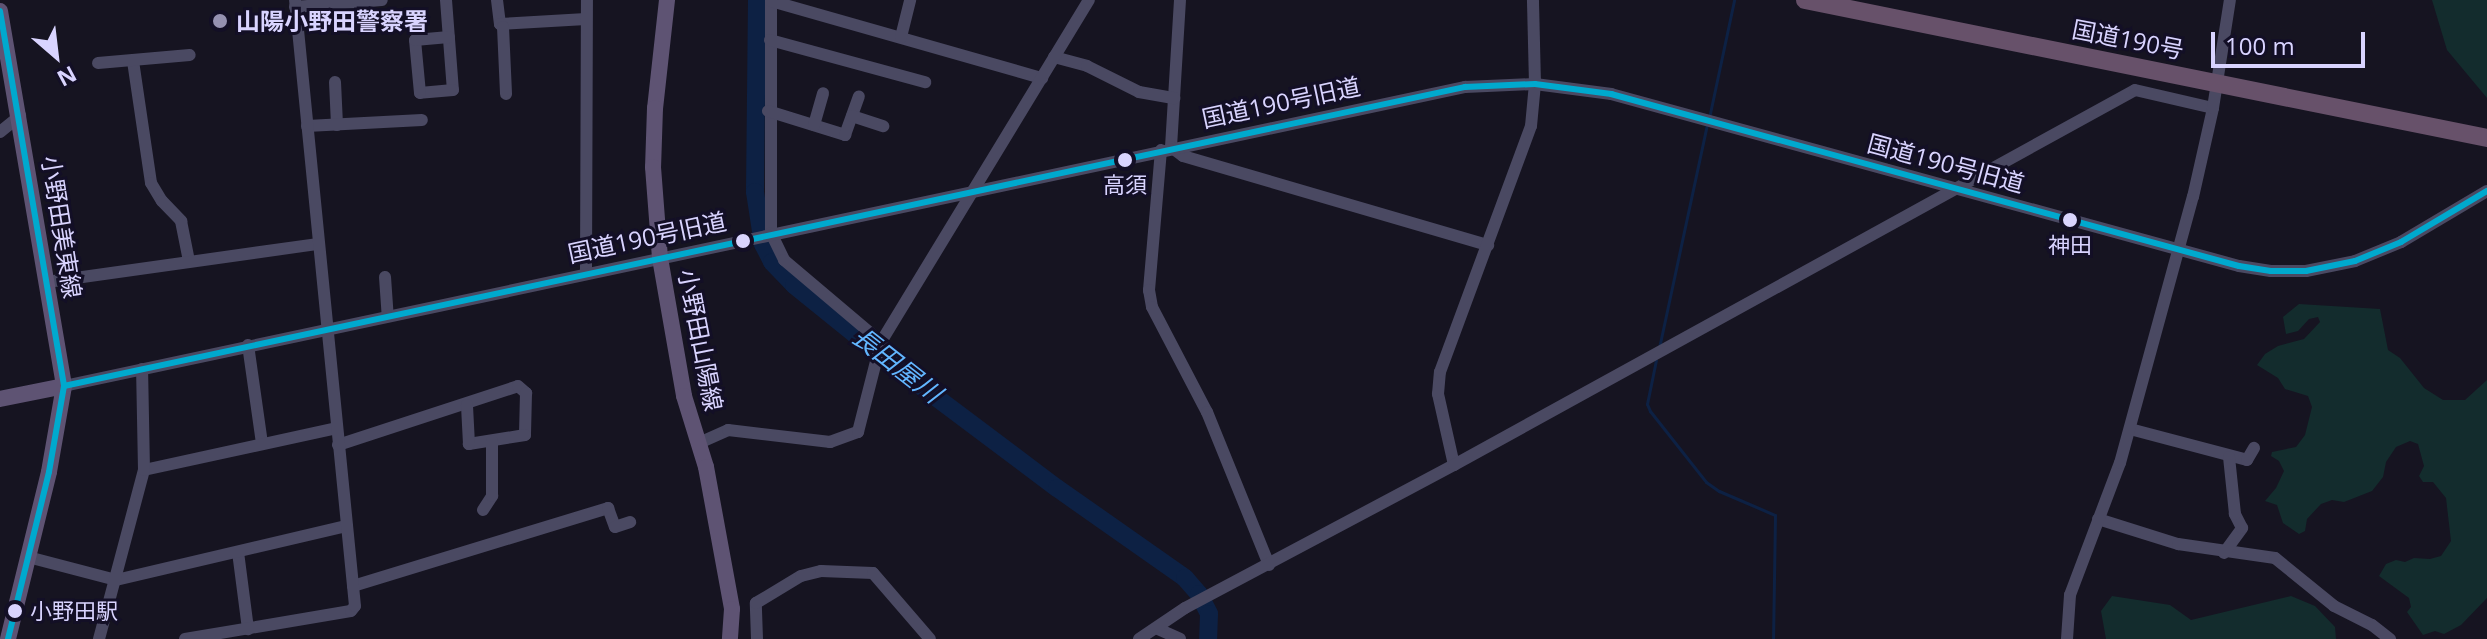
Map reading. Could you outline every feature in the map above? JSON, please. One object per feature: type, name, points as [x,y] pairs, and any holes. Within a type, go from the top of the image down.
[{"type":"highway","name":"国道190号","points":[[1805,0],[2487,138]]},
{"type":"main road","name":"小野田山陽線","points":[[667,0],[654,123],[653,167],[660,258],[684,396],[699,443],[721,545],[732,609],[730,639]]},
{"type":"main road","name":"小野田美東線","points":[[0,11],[64,386]]},
{"type":"main road","points":[[0,399],[64,386],[8,639]]},
{"type":"street","points":[[185,639],[351,611],[355,606],[295,4],[382,0]]},
{"type":"street","points":[[446,0],[449,37],[453,90],[420,93],[415,40],[449,37]]},
{"type":"street","points":[[497,0],[503,27],[506,94]]},
{"type":"street","points":[[586,272],[587,0]]},
{"type":"street","points":[[881,343],[796,272],[777,249],[770,233],[768,111],[771,0],[1042,78]]},
{"type":"street","points":[[901,37],[910,0]]},
{"type":"street","points":[[699,443],[728,430],[830,442],[858,432],[881,343],[1089,0]]},
{"type":"street","points":[[1180,0],[1174,98],[1149,290],[1152,307],[1207,412],[1269,565]]},
{"type":"street","points":[[1454,465],[1438,394],[1440,372],[1531,126],[1535,84],[1533,0]]},
{"type":"street","points":[[2067,639],[2070,595],[2130,429],[2180,249],[2213,108],[2230,0]]},
{"type":"street","points":[[500,24],[586,19]]},
{"type":"street","points":[[770,40],[925,82]]},
{"type":"street","points":[[98,63],[190,55]]},
{"type":"street","points":[[1054,57],[1087,66],[1139,92],[1174,98]]},
{"type":"street","points":[[133,61],[151,183],[162,201],[181,221],[189,261]]},
{"type":"street","points":[[335,82],[337,125]]},
{"type":"street","name":"国道190号旧道","points":[[64,386],[1445,90],[1535,84],[1611,94],[2253,269],[2289,272],[2322,269],[2355,261],[2401,242],[2487,191]]},
{"type":"street","points":[[1139,639],[1195,604],[2135,90],[2213,108]]},
{"type":"street","points":[[814,125],[823,93]]},
{"type":"street","points":[[768,111],[845,135],[859,96]]},
{"type":"street","points":[[0,132],[20,116]]},
{"type":"street","points":[[852,116],[883,126]]},
{"type":"street","points":[[307,126],[422,120]]},
{"type":"street","points":[[1166,149],[1488,245]]},
{"type":"street","points":[[47,282],[318,244]]},
{"type":"street","points":[[385,277],[388,316]]},
{"type":"street","points":[[248,345],[262,443]]},
{"type":"street","points":[[99,639],[144,470],[142,369]]},
{"type":"street","points":[[338,445],[518,386],[526,393],[525,435],[469,444],[467,405]]},
{"type":"street","points":[[144,470],[336,428]]},
{"type":"street","points":[[2130,429],[2247,460],[2254,448]]},
{"type":"street","points":[[483,510],[492,496],[492,441]]},
{"type":"street","points":[[2224,553],[2242,528],[2235,514],[2229,457]]},
{"type":"street","points":[[353,586],[608,508],[615,527],[630,522]]},
{"type":"street","points":[[2098,519],[2178,544],[2275,558],[2334,606],[2372,625],[2390,639]]},
{"type":"street","points":[[28,557],[116,580],[347,526]]},
{"type":"street","points":[[238,552],[248,629]]},
{"type":"street","points":[[757,639],[756,603],[801,576],[821,571],[873,573],[930,639]]},
{"type":"street","points":[[1158,629],[1180,639]]},
{"type":"green space","points":[[2432,0],[2487,0],[2487,98],[2447,50]]},
{"type":"green space","points":[[2299,304],[2380,309],[2388,350],[2400,358],[2424,388],[2443,400],[2465,400],[2487,380],[2487,598],[2461,625],[2444,634],[2435,631],[2423,635],[2407,612],[2411,607],[2409,598],[2379,576],[2386,564],[2396,560],[2405,562],[2414,558],[2441,556],[2451,541],[2446,498],[2433,482],[2423,482],[2419,476],[2424,466],[2418,444],[2410,441],[2396,447],[2386,462],[2383,477],[2372,491],[2344,502],[2332,500],[2321,504],[2307,519],[2305,531],[2299,534],[2283,523],[2277,505],[2265,501],[2284,471],[2279,461],[2271,456],[2272,452],[2296,447],[2305,435],[2312,407],[2308,396],[2285,389],[2278,378],[2257,365],[2265,354],[2278,346],[2304,339],[2320,322],[2318,317],[2309,319],[2298,331],[2286,334],[2283,317]]},
{"type":"green space","points":[[2112,596],[2170,605],[2191,620],[2291,596],[2315,606],[2335,627],[2336,639],[2106,639],[2101,611]]},
{"type":"waterway","name":"長田屋川","points":[[757,0],[755,192],[763,244],[772,262],[794,285],[897,368],[1057,488],[1185,578],[1199,594],[1209,614],[1208,639]]},
{"type":"waterway","points":[[1709,118],[1734,0]]},
{"type":"waterway","points":[[1659,348],[1707,125]]},
{"type":"waterway","points":[[1656,360],[1647,404],[1650,411],[1706,482],[1719,491],[1775,515],[1773,639]]},
{"type":"transit line","points":[[0,11],[64,386],[49,472],[8,639]]},
{"type":"transit line","points":[[64,386],[1465,87],[1535,84],[1611,94],[2239,266],[2271,271],[2306,271],[2355,261],[2401,242],[2487,191]]},
{"type":"place","name":"山陽小野田警察署","points":[[220,21]]},
{"type":"place","name":"高須","points":[[1125,160]]},
{"type":"place","name":"神田","points":[[2070,220]]},
{"type":"place","name":"小野田駅","points":[[15,611]]}]
